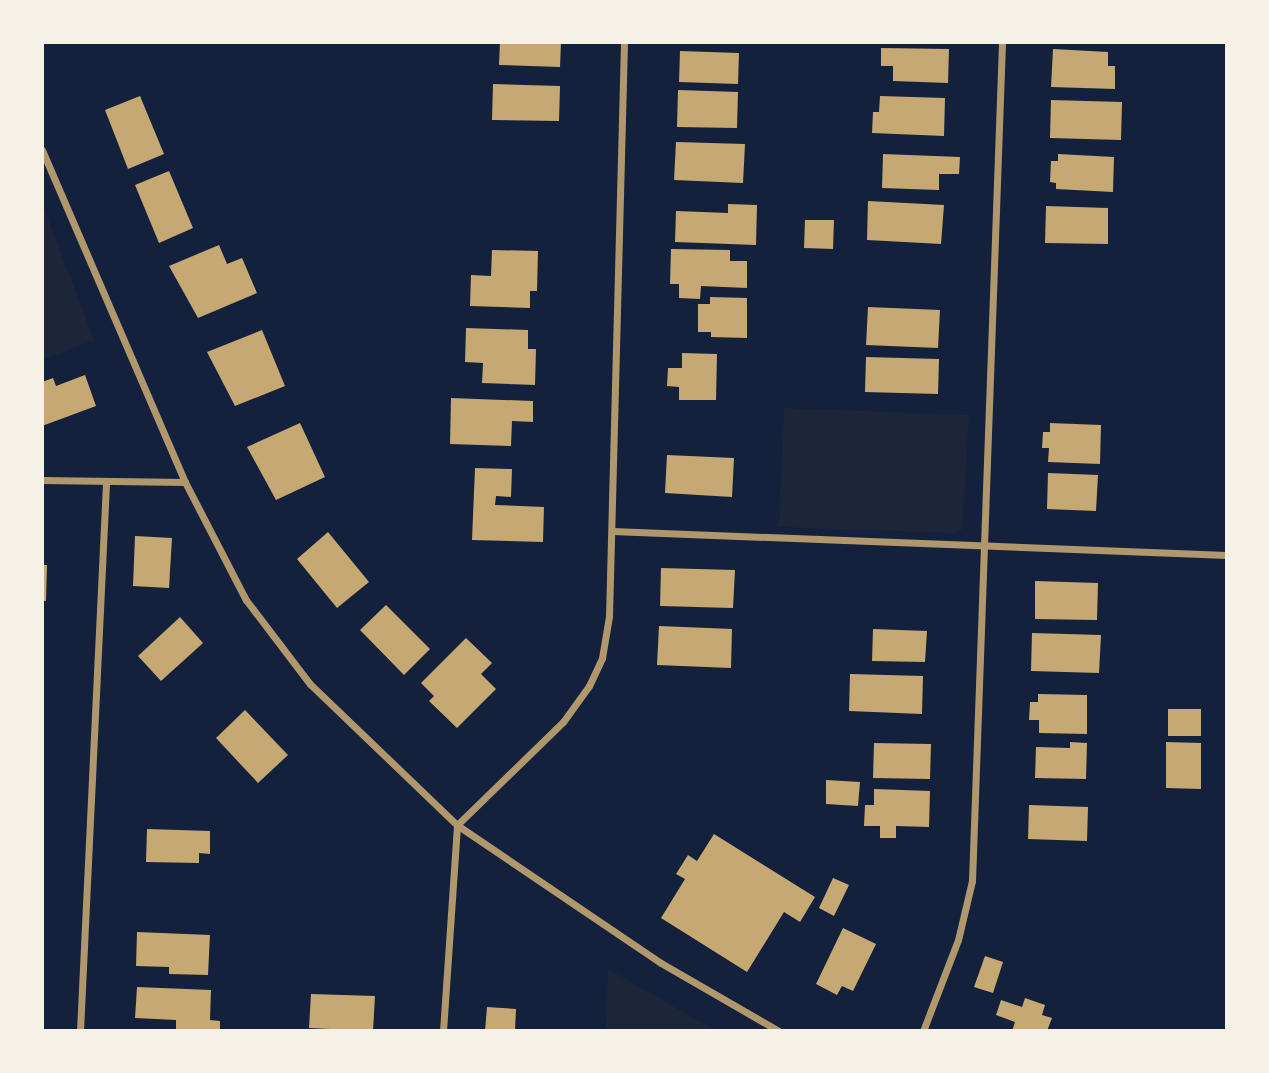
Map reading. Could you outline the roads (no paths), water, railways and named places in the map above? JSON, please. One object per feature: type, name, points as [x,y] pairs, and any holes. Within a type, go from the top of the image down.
[{"type":"street","points":[[443,1031],[457,825],[563,722],[590,686],[602,658],[609,617],[624,42]]},
{"type":"street","points":[[923,1031],[958,940],[972,881],[1002,42]]},
{"type":"street","points":[[42,150],[185,482],[246,600],[310,684],[457,825],[661,963],[779,1031]]},
{"type":"street","points":[[42,480],[106,483],[185,482]]},
{"type":"street","points":[[80,1031],[106,483]]},
{"type":"street","points":[[612,531],[1227,555]]}]
